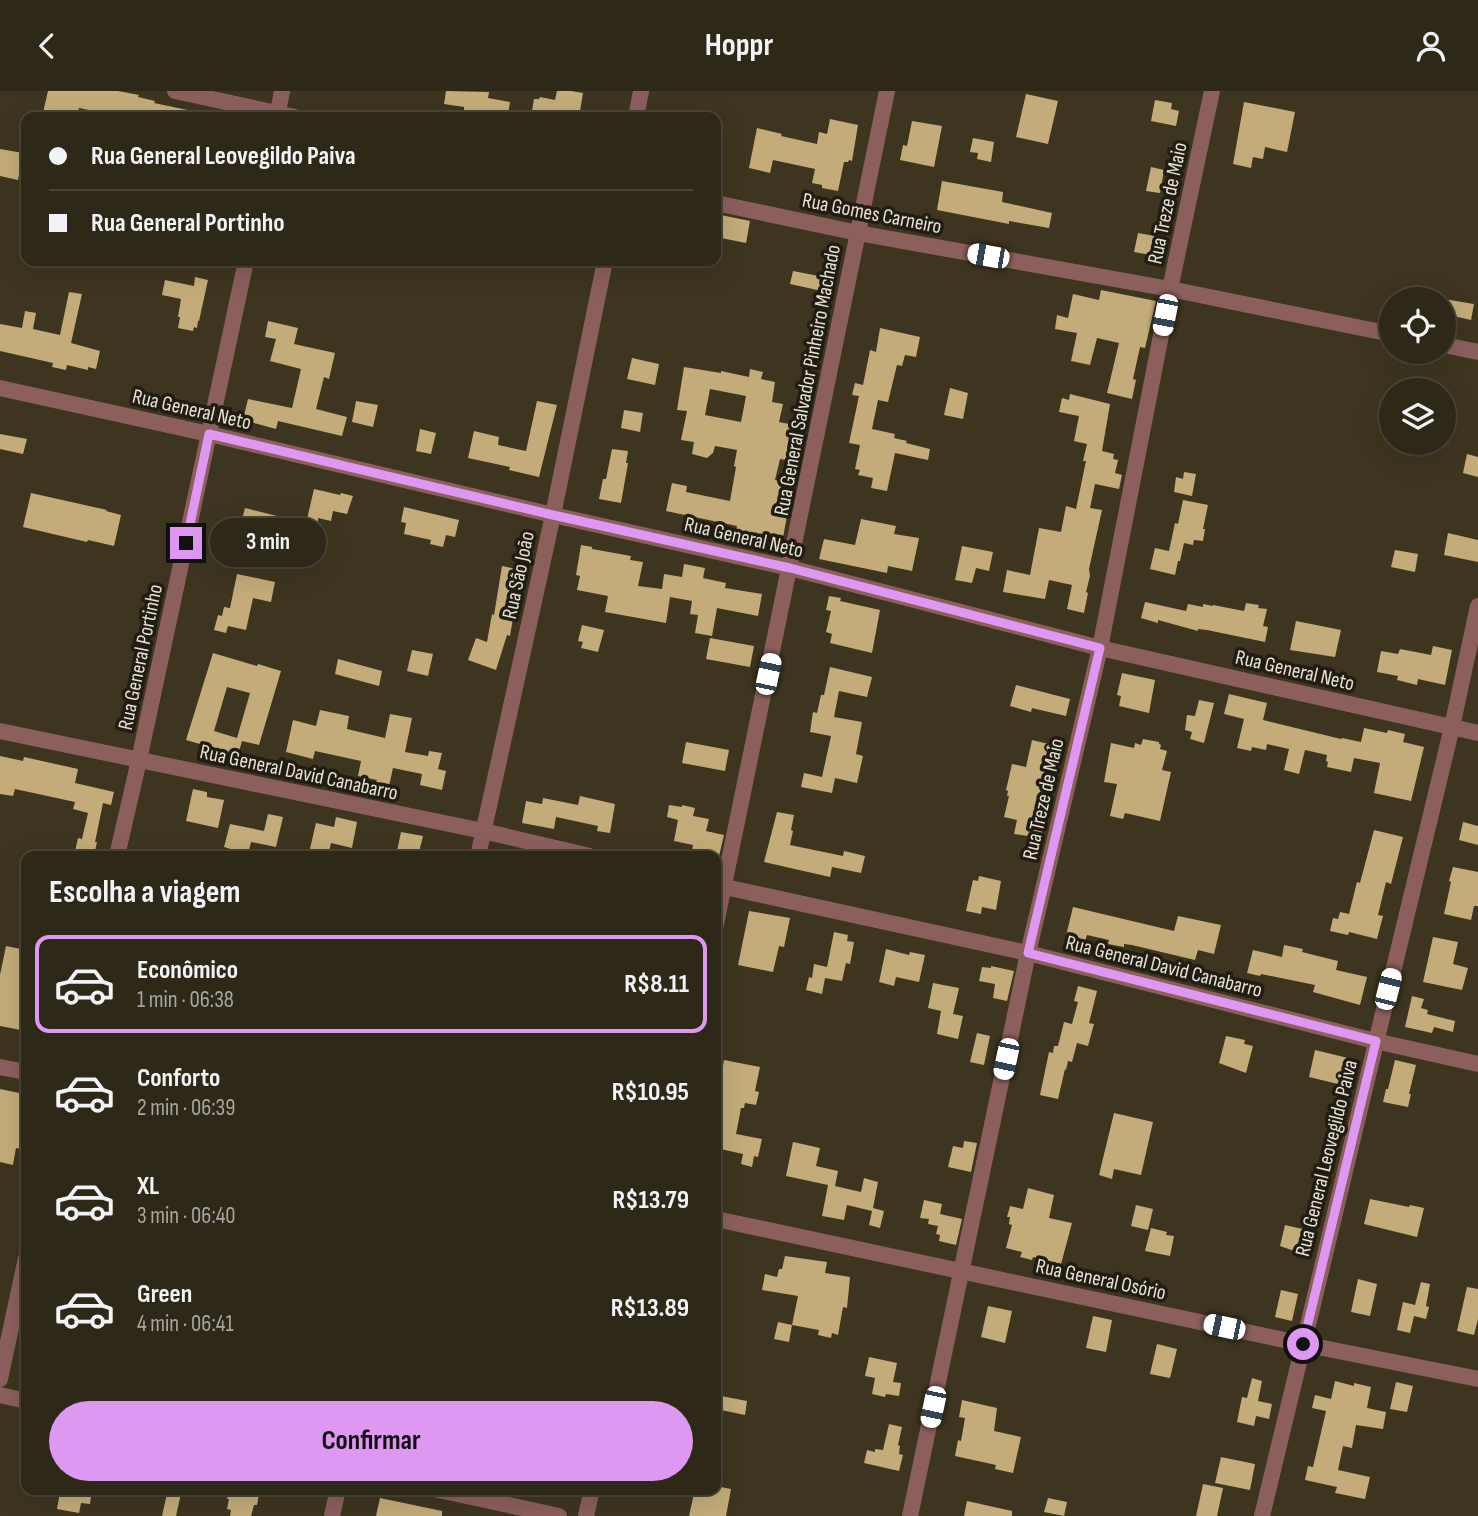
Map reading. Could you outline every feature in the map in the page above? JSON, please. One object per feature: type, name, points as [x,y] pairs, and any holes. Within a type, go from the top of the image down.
[{"type":"street","points":[[175,91],[264,112]]},
{"type":"street","points":[[278,112],[282,91]]},
{"type":"street","points":[[637,112],[641,91]]},
{"type":"street","name":"Rua General Salvador Pinheiro Machado","points":[[721,881],[790,568],[887,91]]},
{"type":"street","name":"Rua Treze de Maio","points":[[910,1516],[1028,953],[1100,648],[1170,289],[1212,91]]},
{"type":"street","name":"Rua Gomes Carneiro","points":[[721,204],[858,233],[1170,289],[1379,332]]},
{"type":"street","name":"Rua General Portinho","points":[[118,851],[245,266]]},
{"type":"street","name":"Rua São João","points":[[479,851],[553,515],[604,266]]},
{"type":"street","points":[[1456,347],[1478,352]]},
{"type":"street","name":"Rua General Neto","points":[[0,388],[790,568],[1100,648],[1478,733]]},
{"type":"street","name":"Rua General Leovegildo Paiva","points":[[1262,1516],[1452,727],[1478,606]]},
{"type":"street","name":"Rua General David Canabarro","points":[[0,731],[569,851]]},
{"type":"street","name":"Rua General David Canabarro","points":[[721,886],[1028,953],[1478,1064]]},
{"type":"street","points":[[0,1067],[21,1071]]},
{"type":"street","name":"Rua General Osório","points":[[721,1220],[1478,1379]]},
{"type":"street","points":[[0,1379],[21,1281]]},
{"type":"street","points":[[0,1395],[21,1400]]},
{"type":"street","points":[[332,1516],[337,1495]]},
{"type":"street","points":[[462,1495],[559,1516]]},
{"type":"street","points":[[586,1516],[591,1495]]},
{"type":"building","points":[[48,91],[118,91],[139,95],[138,97],[155,101],[154,103],[197,112],[98,112],[79,108],[78,112],[43,112]]},
{"type":"building","points":[[446,91],[489,92],[488,98],[510,102],[508,112],[464,112],[464,107],[444,104]]},
{"type":"building","points":[[557,91],[583,93],[580,112],[532,112],[534,99],[540,97],[555,100]]},
{"type":"building","points":[[1026,94],[1058,101],[1048,144],[1016,137]]},
{"type":"building","points":[[1155,100],[1172,103],[1171,109],[1179,111],[1176,126],[1151,121]]},
{"type":"building","points":[[1244,102],[1295,112],[1287,152],[1265,147],[1263,159],[1253,157],[1251,168],[1233,164]]},
{"type":"building","points":[[830,119],[858,125],[852,161],[844,162],[838,191],[812,183],[815,169],[773,160],[770,173],[749,168],[757,128],[817,144],[819,132],[827,134]]},
{"type":"building","points":[[912,121],[942,126],[934,167],[900,160],[903,145],[907,146]]},
{"type":"building","points":[[973,138],[994,142],[991,162],[977,159],[978,153],[970,152]]},
{"type":"building","points":[[0,149],[21,153],[18,180],[0,176]]},
{"type":"building","points":[[1151,167],[1164,170],[1160,193],[1146,191]]},
{"type":"building","points":[[942,181],[1003,192],[1002,202],[1052,213],[1049,228],[1009,221],[1009,224],[937,210]]},
{"type":"building","points":[[721,215],[750,221],[746,243],[721,238]]},
{"type":"building","points":[[1138,233],[1160,237],[1156,256],[1134,252]]},
{"type":"building","points":[[793,271],[834,279],[831,293],[790,284]]},
{"type":"building","points":[[195,277],[208,280],[197,328],[194,327],[193,331],[178,328],[181,299],[162,295],[165,280],[194,286]]},
{"type":"building","points":[[1101,290],[1156,301],[1145,348],[1140,347],[1132,399],[1107,393],[1119,343],[1097,338],[1090,365],[1071,361],[1077,333],[1055,329],[1057,315],[1068,318],[1073,294],[1099,300]]},
{"type":"building","points":[[69,292],[82,294],[71,343],[100,351],[96,369],[67,365],[66,370],[52,367],[53,363],[0,351],[0,324],[22,328],[25,311],[36,313],[33,329],[60,335]]},
{"type":"building","points":[[1456,301],[1474,304],[1471,320],[1456,317]]},
{"type":"building","points":[[268,321],[298,328],[294,344],[335,353],[329,379],[324,377],[316,409],[347,417],[342,436],[278,421],[276,429],[243,420],[248,399],[292,408],[301,369],[270,361],[276,339],[265,337]]},
{"type":"building","points":[[880,328],[920,337],[916,357],[905,355],[902,366],[897,365],[888,402],[878,400],[872,429],[895,434],[894,438],[930,449],[928,460],[895,453],[887,491],[871,488],[873,478],[858,475],[860,470],[855,469],[860,445],[849,443],[859,396],[852,395],[855,383],[863,385],[870,350],[876,352]]},
{"type":"building","points":[[632,358],[659,364],[655,385],[627,379]]},
{"type":"building","points":[[684,367],[749,377],[750,369],[763,372],[761,379],[775,382],[772,402],[783,404],[779,422],[794,425],[793,432],[798,434],[792,461],[780,459],[775,480],[793,484],[781,548],[735,537],[737,526],[666,511],[672,483],[687,486],[686,492],[730,501],[736,467],[737,450],[715,446],[713,453],[707,458],[692,454],[694,442],[681,440],[687,411],[677,410]],"holes":[[[710,389],[746,396],[741,422],[705,415]]]},
{"type":"building","points":[[950,388],[968,393],[963,419],[944,415]]},
{"type":"building","points":[[1070,394],[1110,404],[1102,451],[1114,454],[1113,459],[1118,460],[1115,473],[1122,475],[1119,489],[1095,484],[1090,508],[1102,510],[1089,569],[1084,613],[1067,609],[1072,585],[1049,580],[1045,599],[1003,592],[1007,570],[1030,575],[1039,528],[1061,532],[1066,506],[1076,509],[1087,444],[1074,441],[1079,416],[1059,412],[1062,398],[1069,400]]},
{"type":"building","points":[[356,401],[378,405],[373,427],[352,422]]},
{"type":"building","points":[[537,401],[557,405],[539,477],[509,470],[510,467],[468,458],[474,431],[499,437],[498,445],[526,451]]},
{"type":"building","points":[[624,410],[643,413],[640,432],[621,428]]},
{"type":"building","points":[[420,429],[436,433],[431,454],[416,451]]},
{"type":"building","points":[[0,434],[27,439],[23,454],[0,449]]},
{"type":"building","points":[[612,449],[628,451],[621,503],[599,499]]},
{"type":"building","points":[[1467,454],[1478,457],[1478,477],[1463,473]]},
{"type":"building","points":[[1184,472],[1196,474],[1192,496],[1174,492],[1176,477],[1183,479]]},
{"type":"building","points":[[314,489],[353,496],[347,514],[333,511],[331,521],[307,519]]},
{"type":"building","points":[[31,493],[121,515],[114,546],[23,527]]},
{"type":"building","points":[[1183,500],[1208,505],[1203,541],[1194,540],[1193,545],[1184,543],[1175,575],[1150,569],[1155,548],[1169,551]]},
{"type":"building","points":[[404,507],[459,520],[455,537],[446,535],[443,547],[430,544],[431,540],[404,534],[406,523],[401,522]]},
{"type":"building","points":[[245,508],[313,525],[307,549],[239,532]]},
{"type":"building","points":[[861,519],[896,526],[894,534],[919,538],[912,571],[888,566],[887,573],[819,559],[824,539],[855,545]]},
{"type":"building","points":[[1448,533],[1478,540],[1478,562],[1444,555]]},
{"type":"building","points":[[581,545],[631,556],[630,560],[643,562],[638,586],[662,589],[664,574],[682,577],[684,564],[705,568],[703,578],[726,583],[725,588],[762,594],[758,616],[717,608],[712,636],[695,633],[698,615],[690,614],[692,601],[670,597],[666,623],[605,612],[608,596],[577,590],[580,576],[576,575]]},
{"type":"building","points":[[962,546],[993,552],[989,571],[976,568],[972,583],[955,580]]},
{"type":"building","points":[[1395,550],[1418,554],[1415,572],[1391,567]]},
{"type":"building","points":[[502,566],[521,570],[510,636],[507,635],[496,670],[468,660],[476,638],[487,642]]},
{"type":"building","points":[[237,574],[275,582],[271,602],[253,598],[246,630],[228,626],[226,633],[214,630],[218,615],[222,616],[224,607],[230,608]]},
{"type":"building","points":[[829,596],[880,610],[872,653],[830,643],[832,634],[826,632],[831,611],[826,610]]},
{"type":"building","points":[[1145,602],[1186,611],[1188,604],[1203,607],[1203,604],[1213,605],[1244,611],[1246,603],[1259,605],[1258,608],[1267,609],[1263,626],[1268,627],[1265,642],[1141,618]]},
{"type":"building","points":[[1296,621],[1341,630],[1335,657],[1290,650]]},
{"type":"building","points":[[582,625],[604,630],[598,652],[581,648],[583,642],[578,641]]},
{"type":"building","points":[[710,638],[754,646],[750,667],[706,659]]},
{"type":"building","points":[[1433,646],[1452,650],[1445,685],[1418,679],[1417,685],[1397,680],[1398,676],[1377,672],[1381,651],[1398,654],[1400,649],[1431,655]]},
{"type":"building","points":[[412,650],[433,654],[428,676],[407,671]]},
{"type":"building","points":[[213,653],[281,671],[259,745],[242,741],[238,755],[186,740]],"holes":[[[227,687],[250,693],[237,738],[214,731]]]},
{"type":"building","points":[[338,659],[382,671],[379,686],[335,674]]},
{"type":"building","points":[[830,667],[872,677],[867,697],[839,691],[834,717],[862,722],[856,754],[863,756],[857,783],[835,778],[832,793],[801,787],[804,773],[822,777],[831,736],[810,732],[813,712],[817,713],[821,695],[824,695]]},
{"type":"building","points":[[1122,673],[1155,680],[1149,713],[1119,706],[1121,696],[1117,695]]},
{"type":"building","points":[[1016,685],[1070,699],[1066,716],[1032,708],[1031,712],[1010,706]]},
{"type":"building","points":[[1229,694],[1267,703],[1263,720],[1341,739],[1361,742],[1364,728],[1405,734],[1403,742],[1424,747],[1411,801],[1374,793],[1380,763],[1354,758],[1351,772],[1327,767],[1327,755],[1305,750],[1299,774],[1284,770],[1289,749],[1267,744],[1266,750],[1237,748],[1244,719],[1224,714]]},
{"type":"building","points":[[1199,700],[1214,703],[1204,743],[1190,739],[1192,732],[1185,730],[1187,715],[1195,716]]},
{"type":"building","points":[[320,710],[349,716],[347,729],[385,738],[390,714],[412,718],[405,752],[428,756],[429,751],[442,753],[438,769],[446,771],[442,790],[420,785],[422,774],[393,768],[389,786],[358,776],[361,761],[315,751],[313,759],[286,752],[293,720],[316,726]]},
{"type":"building","points":[[1143,739],[1159,742],[1160,749],[1167,751],[1162,770],[1171,772],[1160,821],[1125,813],[1123,819],[1110,816],[1117,784],[1104,782],[1111,743],[1134,748],[1135,743],[1141,745]]},
{"type":"building","points":[[1032,740],[1053,745],[1045,792],[1041,791],[1035,816],[1045,818],[1041,838],[1014,834],[1017,820],[1004,817],[1012,764],[1026,767]]},
{"type":"building","points":[[686,742],[729,750],[725,771],[682,763]]},
{"type":"building","points":[[0,756],[23,761],[24,757],[78,769],[75,783],[114,792],[111,805],[103,803],[95,851],[75,851],[78,838],[82,839],[88,813],[73,809],[75,802],[15,789],[13,796],[0,794]]},
{"type":"building","points":[[193,789],[207,792],[207,797],[224,800],[218,828],[186,821]]},
{"type":"building","points":[[580,796],[615,804],[610,833],[597,831],[598,826],[556,817],[554,829],[522,823],[526,801],[542,804],[543,798],[578,805]]},
{"type":"building","points":[[669,805],[695,808],[693,816],[709,819],[706,831],[724,835],[720,851],[692,851],[693,845],[674,841],[678,820],[667,817]]},
{"type":"building","points":[[777,812],[794,815],[790,845],[843,856],[844,851],[865,856],[861,873],[832,867],[830,877],[764,862]]},
{"type":"building","points":[[268,814],[283,817],[276,847],[251,842],[249,851],[224,847],[230,824],[264,831]]},
{"type":"building","points":[[336,817],[357,822],[352,848],[331,843],[329,851],[309,851],[316,823],[334,827]]},
{"type":"building","points":[[1463,822],[1478,826],[1478,845],[1459,840]]},
{"type":"building","points":[[1374,830],[1403,837],[1391,884],[1386,882],[1378,915],[1383,916],[1377,939],[1349,932],[1348,935],[1330,931],[1333,918],[1338,919],[1340,912],[1349,914]]},
{"type":"building","points":[[401,832],[423,836],[419,851],[397,851]]},
{"type":"building","points":[[1453,867],[1478,872],[1478,906],[1474,906],[1471,920],[1444,914]]},
{"type":"building","points":[[979,876],[1001,881],[996,910],[982,907],[981,914],[966,911],[973,880],[978,881]]},
{"type":"building","points":[[1073,907],[1174,931],[1178,916],[1221,925],[1214,954],[1198,950],[1195,960],[1132,945],[1124,944],[1124,947],[1108,944],[1109,940],[1087,935],[1085,941],[1066,936]]},
{"type":"building","points":[[749,911],[790,918],[784,947],[779,946],[773,972],[738,965]]},
{"type":"building","points":[[834,932],[848,935],[847,941],[854,942],[850,964],[846,963],[842,981],[825,978],[822,994],[806,990],[809,977],[812,978],[814,964],[827,967]]},
{"type":"building","points":[[1433,937],[1458,942],[1453,964],[1468,968],[1462,990],[1423,982]]},
{"type":"building","points":[[1284,945],[1338,961],[1336,970],[1367,977],[1360,1005],[1313,992],[1315,985],[1247,973],[1253,950],[1282,957]]},
{"type":"building","points":[[6,946],[21,949],[21,1030],[0,1026],[0,975]]},
{"type":"building","points":[[886,949],[909,955],[910,952],[925,955],[919,982],[896,977],[894,986],[879,982]]},
{"type":"building","points":[[991,966],[1014,971],[1007,1001],[993,998],[995,984],[979,981],[982,967]]},
{"type":"building","points":[[933,983],[959,988],[953,1014],[963,1016],[958,1039],[937,1034],[941,1011],[928,1008]]},
{"type":"building","points":[[1078,986],[1097,991],[1089,1023],[1094,1024],[1088,1046],[1077,1043],[1072,1062],[1068,1061],[1065,1069],[1058,1099],[1040,1095],[1049,1052],[1053,1053],[1054,1046],[1058,1046],[1064,1022],[1072,1024],[1078,1002],[1074,1001]]},
{"type":"building","points":[[1412,996],[1424,999],[1421,1008],[1428,1010],[1427,1014],[1455,1021],[1453,1032],[1434,1027],[1432,1033],[1405,1027]]},
{"type":"building","points":[[977,1033],[990,1036],[984,1065],[970,1062]]},
{"type":"building","points":[[1226,1036],[1245,1040],[1244,1044],[1253,1046],[1246,1073],[1219,1063]]},
{"type":"building","points":[[1315,1050],[1348,1058],[1342,1085],[1309,1077]]},
{"type":"building","points":[[724,1060],[760,1067],[755,1091],[759,1092],[756,1105],[745,1103],[744,1108],[741,1108],[736,1134],[762,1139],[758,1157],[754,1156],[752,1167],[741,1164],[743,1154],[721,1149],[721,1078]]},
{"type":"building","points":[[1395,1060],[1416,1065],[1408,1107],[1383,1102]]},
{"type":"building","points":[[0,1089],[21,1093],[21,1149],[16,1148],[13,1165],[0,1162]]},
{"type":"building","points":[[1114,1113],[1153,1122],[1141,1175],[1114,1169],[1112,1179],[1099,1175]]},
{"type":"building","points":[[964,1141],[977,1143],[971,1172],[948,1167],[953,1146],[963,1148]]},
{"type":"building","points":[[793,1142],[820,1148],[816,1166],[838,1171],[835,1186],[861,1192],[864,1178],[878,1182],[873,1208],[884,1211],[880,1228],[869,1225],[872,1211],[847,1205],[844,1220],[822,1216],[828,1185],[786,1176]]},
{"type":"building","points":[[1028,1188],[1054,1195],[1049,1218],[1072,1223],[1061,1264],[1033,1257],[1032,1260],[1020,1257],[1022,1252],[1006,1248],[1012,1225],[1009,1224],[1010,1217],[1007,1217],[1010,1206],[1023,1209]]},
{"type":"building","points":[[1370,1199],[1424,1208],[1417,1237],[1364,1224]]},
{"type":"building","points":[[924,1200],[942,1204],[940,1214],[962,1219],[956,1245],[939,1241],[940,1235],[936,1234],[938,1226],[928,1224],[929,1219],[920,1218]]},
{"type":"building","points":[[1136,1205],[1153,1209],[1148,1230],[1131,1226]]},
{"type":"building","points":[[1285,1225],[1311,1231],[1306,1255],[1280,1246]]},
{"type":"building","points":[[1151,1228],[1174,1236],[1170,1256],[1145,1251]]},
{"type":"building","points":[[785,1256],[827,1262],[825,1273],[850,1277],[847,1308],[843,1307],[838,1335],[832,1333],[831,1338],[818,1335],[819,1330],[792,1325],[798,1296],[762,1290],[765,1274],[777,1277]]},
{"type":"building","points":[[1358,1279],[1377,1284],[1370,1316],[1351,1312]]},
{"type":"building","points":[[1421,1282],[1430,1284],[1426,1319],[1414,1316],[1410,1333],[1397,1330],[1403,1302],[1415,1305]]},
{"type":"building","points":[[1467,1287],[1478,1289],[1478,1319],[1474,1335],[1457,1331]]},
{"type":"building","points":[[1281,1290],[1298,1294],[1292,1321],[1275,1317]]},
{"type":"building","points":[[988,1306],[1012,1311],[1005,1343],[981,1337]]},
{"type":"building","points":[[1093,1316],[1112,1320],[1106,1352],[1086,1348]]},
{"type":"building","points":[[778,1322],[792,1325],[789,1342],[774,1339]]},
{"type":"building","points":[[1157,1344],[1177,1349],[1170,1378],[1150,1374]]},
{"type":"building","points":[[869,1357],[897,1363],[893,1382],[901,1383],[899,1396],[872,1394],[875,1378],[865,1376]]},
{"type":"building","points":[[1252,1378],[1262,1381],[1258,1401],[1272,1404],[1269,1419],[1256,1416],[1254,1426],[1237,1422],[1242,1397],[1247,1398]]},
{"type":"building","points":[[1335,1381],[1371,1387],[1367,1408],[1386,1412],[1383,1429],[1356,1425],[1352,1448],[1343,1446],[1338,1470],[1370,1477],[1365,1499],[1335,1493],[1337,1487],[1305,1480],[1308,1466],[1313,1467],[1326,1411],[1312,1408],[1315,1395],[1331,1399]]},
{"type":"building","points":[[1396,1382],[1413,1386],[1407,1412],[1390,1409]]},
{"type":"building","points":[[721,1396],[747,1401],[745,1415],[721,1410]]},
{"type":"building","points":[[962,1400],[997,1408],[994,1431],[1021,1437],[1013,1473],[995,1469],[996,1465],[955,1456],[965,1418],[959,1417]]},
{"type":"building","points":[[889,1424],[902,1427],[898,1445],[899,1454],[903,1455],[899,1471],[864,1463],[867,1450],[883,1450]]},
{"type":"building","points":[[1221,1457],[1255,1464],[1250,1490],[1215,1483]]},
{"type":"building","points":[[1203,1484],[1223,1488],[1217,1516],[1196,1516]]},
{"type":"building","points":[[721,1487],[731,1489],[726,1516],[689,1516],[694,1495],[721,1495]]},
{"type":"building","points":[[59,1495],[91,1495],[90,1504],[81,1503],[79,1513],[57,1509]]},
{"type":"building","points":[[167,1495],[181,1495],[176,1516],[162,1516]]},
{"type":"building","points":[[228,1495],[259,1495],[251,1516],[230,1516]]},
{"type":"building","points":[[380,1498],[442,1511],[442,1516],[376,1516]]},
{"type":"building","points":[[1048,1498],[1067,1502],[1064,1516],[1044,1512]]},
{"type":"building","points":[[967,1501],[1012,1511],[1012,1516],[964,1516]]},
{"type":"route","points":[[186,543],[209,434],[790,568],[1100,648],[1028,953],[1376,1041],[1303,1344]]}]
